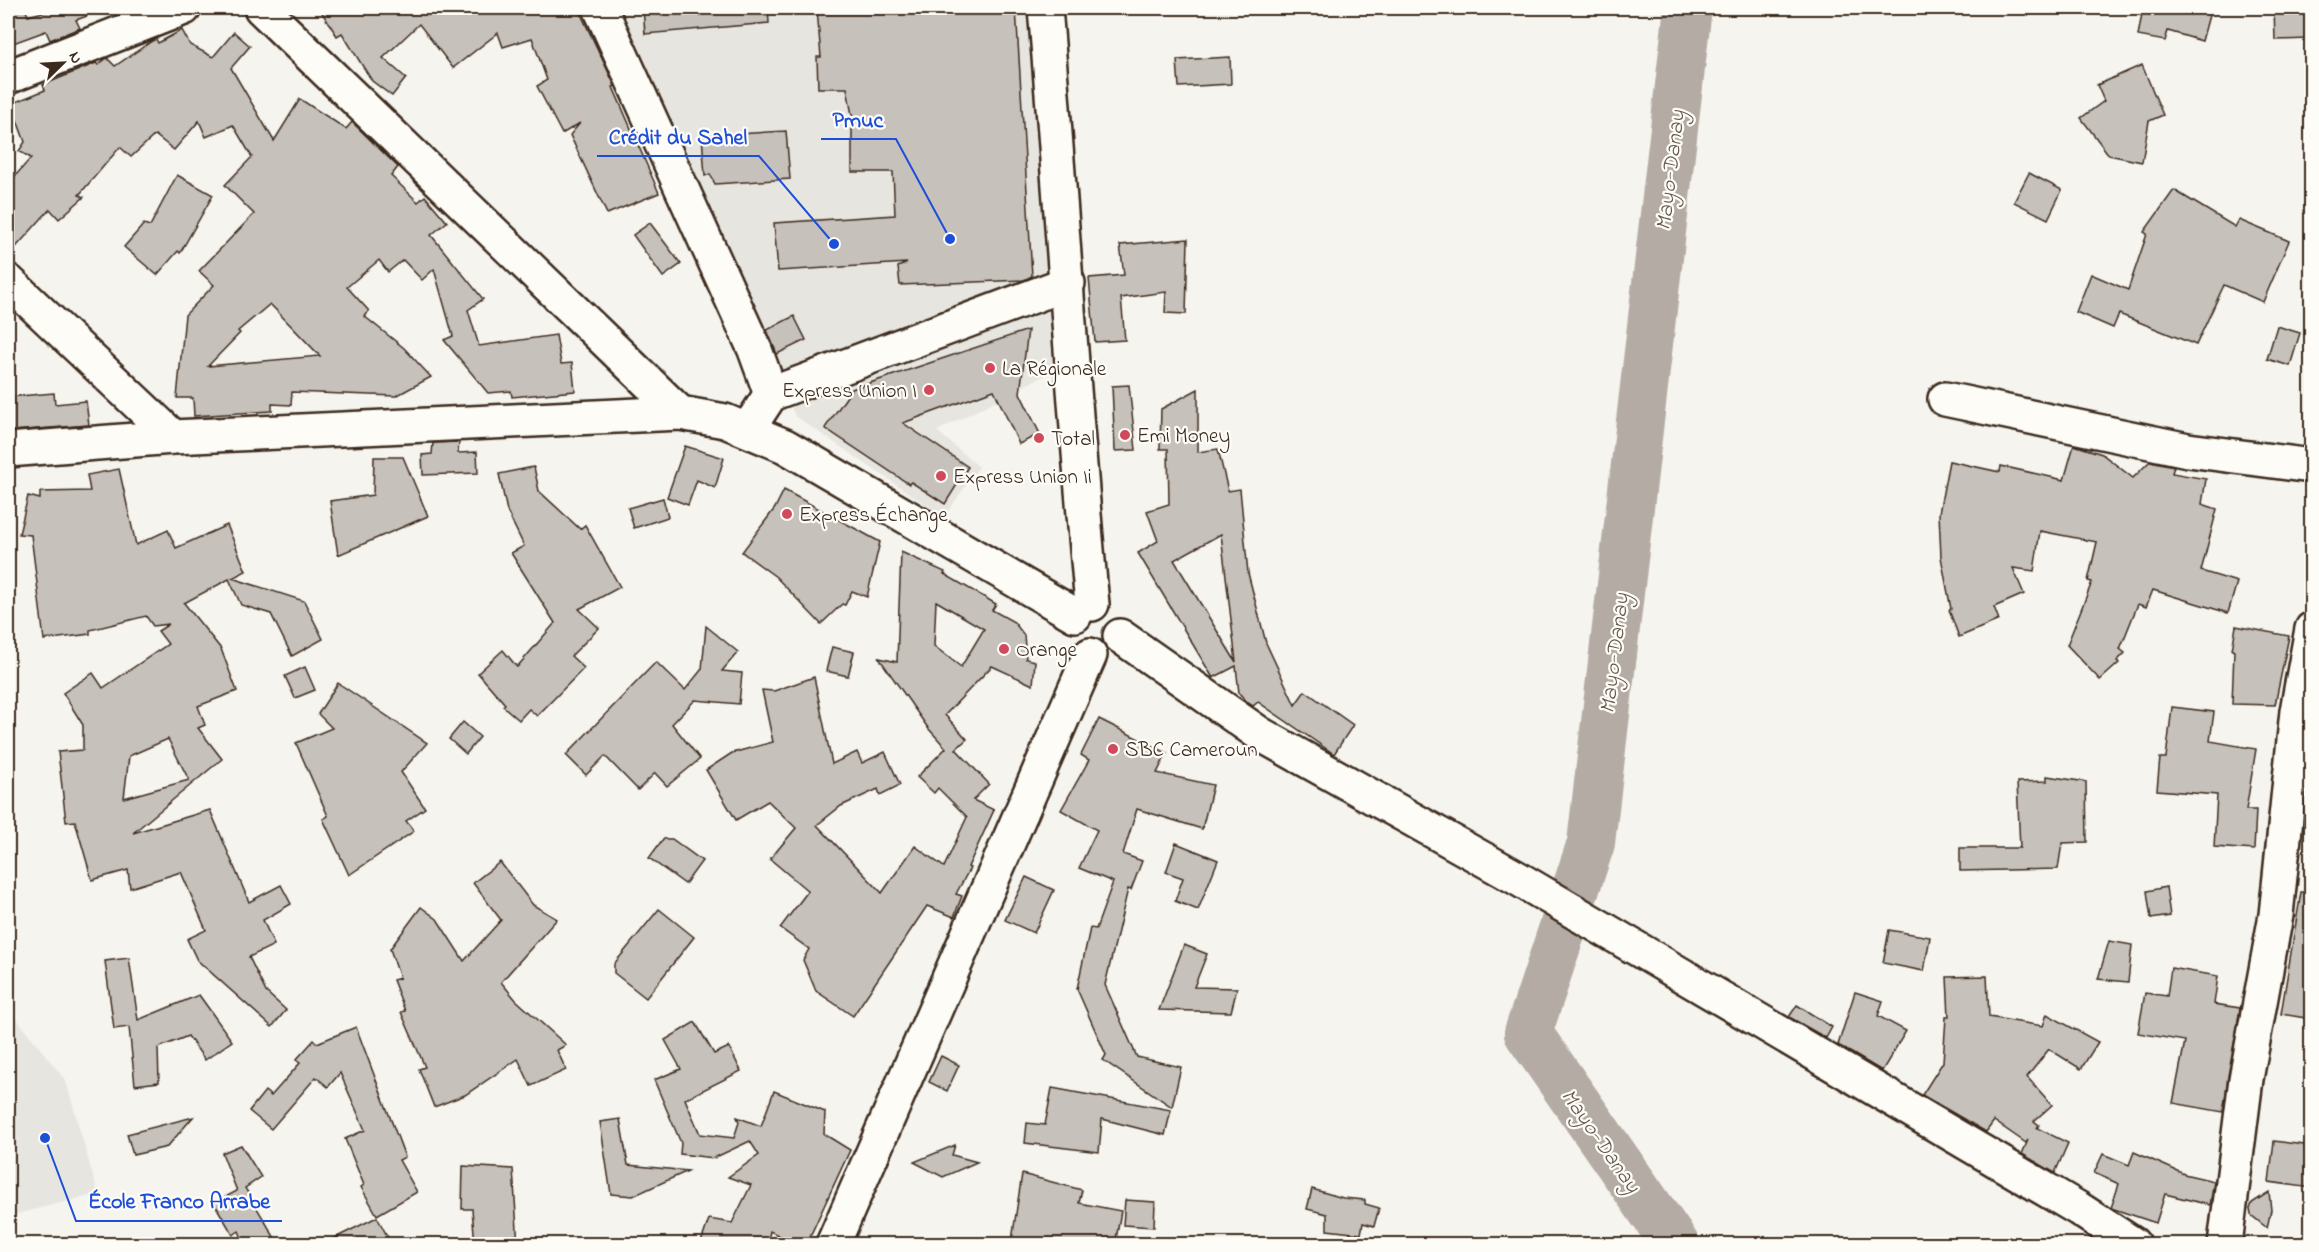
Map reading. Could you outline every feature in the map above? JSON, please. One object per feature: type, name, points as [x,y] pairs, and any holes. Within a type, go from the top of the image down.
[{"type":"main road","points":[[8,77],[184,8]]},
{"type":"main road","points":[[261,8],[680,413]]},
{"type":"main road","points":[[600,8],[755,350],[771,394]]},
{"type":"main road","points":[[8,450],[173,437],[680,413],[725,421],[785,446],[847,480],[920,526],[1083,610],[1110,609],[1121,626],[1120,636],[1109,651],[1090,655],[1081,651],[1071,634],[1083,610],[1077,445],[1068,284],[1046,8]]},
{"type":"main road","points":[[8,281],[173,437]]},
{"type":"main road","points":[[748,429],[771,394],[1068,284]]},
{"type":"main road","points":[[1945,399],[2187,450],[2312,466]]},
{"type":"main road","points":[[2225,1245],[2246,1080],[2276,915],[2297,711],[2312,629]]},
{"type":"main road","points":[[1120,636],[1260,734],[1517,878],[2079,1209],[2133,1245]]},
{"type":"main road","points":[[833,1245],[1090,655]]},
{"type":"shaded area","points":[[610,8],[1027,8],[1053,371],[937,431],[979,467],[944,517],[795,416]]},
{"type":"shaded area","points":[[8,1008],[66,1081],[98,1194],[8,1216]]},
{"type":"building","points":[[8,8],[25,8],[28,16],[58,8],[85,8],[87,16],[76,20],[80,28],[50,40],[46,31],[8,45]]},
{"type":"building","points":[[319,8],[578,8],[615,86],[613,87],[659,193],[607,214],[570,135],[580,123],[562,134],[537,86],[547,80],[532,38],[503,47],[498,33],[453,68],[419,24],[383,58],[406,78],[392,96],[372,81],[342,33],[337,36]]},
{"type":"building","points":[[643,8],[768,8],[769,23],[645,34]]},
{"type":"building","points":[[1016,8],[1032,276],[1024,280],[900,285],[898,267],[907,263],[778,271],[774,223],[895,215],[893,172],[852,172],[852,115],[847,88],[818,88],[817,57],[821,57],[817,9]]},
{"type":"building","points":[[2143,8],[2211,8],[2202,41],[2168,31],[2165,41],[2138,36]]},
{"type":"building","points":[[2274,8],[2308,8],[2309,39],[2275,40]]},
{"type":"building","points":[[182,30],[190,45],[213,57],[234,32],[250,46],[231,68],[274,141],[300,99],[346,129],[352,122],[398,167],[391,176],[418,202],[425,196],[447,222],[431,235],[483,299],[468,310],[479,346],[556,335],[561,364],[572,363],[575,391],[512,397],[511,391],[488,393],[444,340],[453,336],[434,269],[422,280],[403,260],[388,272],[379,260],[347,287],[369,311],[364,316],[404,348],[431,377],[396,396],[292,392],[291,405],[272,404],[272,411],[194,416],[193,398],[177,398],[185,315],[214,285],[199,271],[254,214],[225,185],[252,157],[233,125],[206,137],[199,121],[174,150],[155,135],[131,157],[120,147],[79,195],[84,197],[59,219],[50,209],[8,256],[8,184],[31,158],[19,151],[25,142],[11,104],[45,90],[43,85],[96,63],[98,65],[107,58],[115,66],[152,41],[156,39],[158,43]],"holes":[[[270,304],[320,356],[208,366],[240,333],[238,331]]]},
{"type":"building","points":[[1230,57],[1231,84],[1179,87],[1177,60]]},
{"type":"building","points":[[2142,65],[2163,115],[2149,121],[2142,162],[2109,155],[2081,118],[2104,101],[2097,85]]},
{"type":"building","points":[[786,131],[790,179],[715,184],[710,174],[705,176],[702,136]]},
{"type":"building","points":[[2029,173],[2062,190],[2048,219],[2014,202]]},
{"type":"building","points":[[177,175],[213,195],[180,253],[178,251],[157,275],[124,247],[144,224],[150,226]]},
{"type":"building","points":[[2174,190],[2235,227],[2239,220],[2289,241],[2263,302],[2224,285],[2196,345],[2119,314],[2113,328],[2076,312],[2091,274],[2128,290],[2147,234],[2144,232]]},
{"type":"building","points":[[650,223],[681,264],[663,277],[633,235]]},
{"type":"building","points":[[1188,239],[1186,314],[1165,313],[1166,292],[1121,298],[1125,340],[1095,342],[1089,278],[1124,275],[1120,245]]},
{"type":"building","points":[[794,316],[806,340],[777,354],[767,330]]},
{"type":"building","points":[[2277,326],[2300,333],[2290,366],[2267,359]]},
{"type":"building","points":[[1028,330],[1020,393],[1040,434],[1019,444],[994,390],[903,423],[968,467],[945,504],[911,482],[909,484],[825,428],[852,389]]},
{"type":"building","points":[[1129,385],[1136,450],[1115,451],[1112,386]]},
{"type":"building","points":[[1198,389],[1198,452],[1218,449],[1228,491],[1240,489],[1248,573],[1266,643],[1295,705],[1305,691],[1353,725],[1334,754],[1258,702],[1253,706],[1246,701],[1239,693],[1236,666],[1213,678],[1138,553],[1158,541],[1147,511],[1169,504],[1168,449],[1160,449],[1161,409]],"holes":[[[1221,534],[1236,662],[1174,560]]]},
{"type":"building","points":[[54,393],[55,404],[86,401],[89,425],[11,431],[8,397]]},
{"type":"building","points":[[459,442],[458,453],[477,452],[478,473],[423,475],[422,455],[432,454],[433,443]]},
{"type":"building","points":[[2074,445],[2102,454],[2133,478],[2150,461],[2174,466],[2172,473],[2206,479],[2202,504],[2217,509],[2201,571],[2237,582],[2228,613],[2153,590],[2146,607],[2138,604],[2120,649],[2125,653],[2117,661],[2119,663],[2100,680],[2067,645],[2092,582],[2088,581],[2097,542],[2040,531],[2034,571],[2013,568],[2024,594],[1994,607],[1999,620],[1959,637],[1949,610],[1951,609],[1941,557],[1939,513],[1949,461],[2000,472],[2001,466],[2064,480]]},
{"type":"building","points":[[685,446],[724,458],[715,488],[697,480],[688,505],[667,497]]},
{"type":"building","points":[[374,457],[403,457],[428,516],[338,555],[330,501],[373,495]]},
{"type":"building","points":[[534,467],[539,491],[580,529],[585,525],[620,587],[579,609],[599,628],[571,656],[584,668],[537,716],[529,709],[519,720],[503,706],[505,704],[478,673],[503,650],[517,667],[555,623],[511,553],[524,546],[507,511],[499,474]]},
{"type":"building","points":[[119,469],[136,545],[168,530],[176,548],[227,525],[246,571],[232,578],[304,601],[323,639],[292,656],[271,614],[241,605],[229,579],[184,603],[221,649],[237,691],[198,706],[205,725],[198,728],[222,759],[133,833],[210,810],[249,902],[281,885],[291,904],[263,920],[274,945],[249,957],[266,992],[286,1010],[272,1027],[197,960],[187,939],[206,930],[181,872],[130,888],[128,870],[92,880],[75,821],[66,822],[58,752],[83,750],[83,725],[63,693],[93,673],[103,688],[168,644],[158,631],[169,624],[153,626],[146,616],[90,630],[90,634],[44,640],[31,535],[19,534],[28,496],[40,499],[40,492],[90,491],[87,475]],"holes":[[[168,739],[189,780],[124,798],[129,756]]]},
{"type":"building","points":[[784,490],[880,542],[867,597],[852,591],[845,605],[842,604],[821,624],[776,577],[742,552],[775,508]]},
{"type":"building","points":[[663,498],[668,517],[634,528],[628,508]]},
{"type":"building","points":[[901,552],[945,572],[944,574],[996,604],[992,610],[1014,622],[1024,635],[1026,659],[1035,661],[1033,685],[992,666],[945,715],[967,739],[956,749],[989,784],[973,800],[994,810],[968,867],[970,868],[956,894],[962,896],[954,917],[927,906],[853,1016],[816,991],[803,960],[809,949],[780,928],[808,891],[770,859],[796,828],[768,801],[736,820],[706,770],[732,753],[773,742],[762,690],[774,691],[814,677],[832,764],[857,752],[862,763],[885,752],[900,785],[880,795],[878,789],[841,806],[817,825],[882,893],[915,846],[944,867],[967,817],[938,788],[934,793],[917,777],[946,748],[928,728],[879,658],[897,662]],"holes":[[[936,601],[984,629],[961,667],[934,646]]]},
{"type":"building","points":[[706,626],[738,652],[722,671],[742,673],[739,704],[695,700],[672,724],[700,759],[667,786],[655,773],[638,790],[605,756],[586,775],[566,755],[656,662],[685,690],[702,669]]},
{"type":"building","points":[[2236,626],[2289,636],[2275,705],[2232,704],[2234,651],[2232,650]]},
{"type":"building","points":[[832,647],[854,652],[848,676],[826,671]]},
{"type":"building","points":[[305,667],[315,690],[295,698],[285,676]]},
{"type":"building","points":[[338,683],[427,743],[401,772],[425,808],[406,821],[414,831],[349,875],[323,819],[328,816],[296,743],[332,728],[318,714]]},
{"type":"building","points":[[2172,707],[2214,712],[2210,741],[2256,749],[2246,810],[2256,810],[2254,850],[2214,847],[2217,795],[2157,790],[2160,758],[2166,758]]},
{"type":"building","points":[[1099,719],[1167,753],[1157,773],[1213,785],[1202,829],[1137,809],[1123,854],[1142,861],[1131,890],[1128,889],[1105,985],[1137,1057],[1181,1067],[1172,1107],[1103,1060],[1106,1055],[1077,989],[1090,928],[1096,929],[1113,882],[1079,868],[1097,830],[1061,810],[1089,760],[1081,755]]},
{"type":"building","points":[[463,722],[480,737],[466,754],[449,739]]},
{"type":"building","points":[[2047,776],[2086,782],[2087,842],[2062,843],[2058,869],[1960,871],[1960,848],[2020,848],[2017,782],[2047,781]]},
{"type":"building","points":[[663,839],[672,839],[702,861],[685,884],[649,858]]},
{"type":"building","points":[[1176,843],[1218,860],[1198,910],[1175,901],[1183,878],[1166,872]]},
{"type":"building","points":[[500,862],[533,905],[557,919],[501,982],[516,1000],[566,1045],[557,1050],[566,1070],[531,1086],[518,1059],[465,1095],[434,1107],[419,1069],[425,1067],[401,1012],[405,1011],[393,980],[400,978],[390,949],[421,907],[437,919],[464,961],[501,920],[473,883]]},
{"type":"building","points":[[1026,877],[1054,890],[1034,933],[1005,920]]},
{"type":"building","points":[[2166,887],[2170,916],[2151,919],[2147,891]]},
{"type":"building","points":[[2301,892],[2312,893],[2312,1019],[2281,1014]]},
{"type":"building","points":[[659,909],[694,937],[646,998],[614,973],[614,964]]},
{"type":"building","points":[[1889,930],[1930,937],[1924,971],[1883,963]]},
{"type":"building","points":[[2109,941],[2132,945],[2128,982],[2098,979]]},
{"type":"building","points":[[1184,945],[1207,954],[1194,987],[1237,988],[1231,1012],[1159,1010]]},
{"type":"building","points":[[129,958],[138,1020],[199,995],[232,1041],[205,1060],[188,1036],[158,1048],[159,1082],[135,1085],[129,1027],[114,1029],[105,961]]},
{"type":"building","points":[[2171,968],[2218,976],[2214,1004],[2240,1008],[2223,1112],[2173,1103],[2185,1041],[2138,1033],[2145,993],[2167,996]]},
{"type":"building","points":[[1987,976],[1989,1017],[2043,1026],[2047,1014],[2098,1042],[2081,1069],[2049,1049],[2027,1077],[2052,1105],[2034,1121],[2039,1125],[2037,1128],[2068,1143],[2055,1173],[2022,1154],[2028,1140],[2026,1143],[1994,1121],[1986,1132],[1922,1095],[1943,1062],[1946,1017],[1949,1017],[1947,977]]},
{"type":"building","points":[[1855,992],[1883,1001],[1878,1016],[1906,1031],[1882,1071],[1838,1045]]},
{"type":"building","points":[[1797,1005],[1832,1027],[1826,1038],[1789,1017]]},
{"type":"building","points":[[695,1022],[714,1054],[729,1047],[741,1071],[685,1099],[700,1134],[734,1138],[739,1122],[737,1117],[761,1126],[774,1091],[825,1112],[824,1134],[850,1150],[806,1245],[798,1245],[770,1231],[767,1245],[700,1245],[709,1219],[732,1223],[751,1185],[728,1177],[759,1155],[750,1141],[714,1158],[680,1154],[681,1143],[654,1080],[681,1069],[665,1040]]},
{"type":"building","points":[[356,1027],[405,1157],[399,1160],[417,1192],[377,1215],[361,1187],[364,1185],[345,1139],[365,1130],[340,1073],[328,1087],[316,1077],[271,1129],[249,1111],[265,1091],[271,1096],[300,1063],[296,1060],[314,1040],[317,1043]]},
{"type":"building","points":[[941,1056],[959,1065],[947,1091],[929,1082]]},
{"type":"building","points":[[1052,1088],[1171,1110],[1165,1135],[1102,1119],[1099,1152],[1025,1143],[1027,1123],[1045,1125]]},
{"type":"building","points":[[193,1117],[167,1147],[133,1155],[127,1134]]},
{"type":"building","points":[[620,1119],[628,1165],[688,1171],[633,1196],[611,1194],[600,1122]]},
{"type":"building","points":[[2274,1141],[2312,1146],[2312,1188],[2269,1182]]},
{"type":"building","points":[[241,1145],[261,1177],[245,1188],[279,1245],[245,1245],[239,1231],[233,1235],[214,1203],[237,1191],[222,1153]]},
{"type":"building","points":[[955,1145],[952,1155],[977,1162],[943,1177],[914,1162]]},
{"type":"building","points":[[2134,1152],[2184,1174],[2214,1181],[2210,1205],[2165,1194],[2156,1223],[2111,1208],[2119,1184],[2094,1173],[2103,1154],[2129,1165]]},
{"type":"building","points":[[463,1166],[513,1169],[518,1245],[475,1245],[472,1209],[462,1209]]},
{"type":"building","points":[[1022,1174],[1082,1190],[1079,1203],[1121,1211],[1115,1245],[1051,1245],[1012,1240]]},
{"type":"building","points":[[1312,1189],[1343,1198],[1365,1200],[1365,1204],[1379,1208],[1374,1226],[1363,1223],[1361,1234],[1327,1230],[1327,1214],[1307,1209]]},
{"type":"building","points":[[2269,1192],[2271,1210],[2267,1228],[2251,1215],[2250,1209],[2252,1203]]},
{"type":"building","points":[[1125,1200],[1155,1202],[1154,1227],[1123,1225]]},
{"type":"building","points":[[377,1217],[392,1245],[321,1245]]},
{"type":"waterway","name":"Mayo-Danay","points":[[1675,1244],[1528,1033],[1591,843],[1688,8]]},
{"type":"place","name":"Pmuc","points":[[950,239]]},
{"type":"place","name":"Crédit du Sahel","points":[[834,244]]},
{"type":"place","name":"La Régionale","points":[[990,368]]},
{"type":"place","name":"Express Union I","points":[[929,390]]},
{"type":"place","name":"Emi Money","points":[[1125,435]]},
{"type":"place","name":"Total","points":[[1039,438]]},
{"type":"place","name":"Express Union Ii","points":[[941,476]]},
{"type":"place","name":"Express Échange","points":[[787,514]]},
{"type":"place","name":"Orange","points":[[1004,649]]},
{"type":"place","name":"SBC Cameroun","points":[[1113,749]]},
{"type":"place","name":"École Franco Arrabe","points":[[45,1138]]}]
